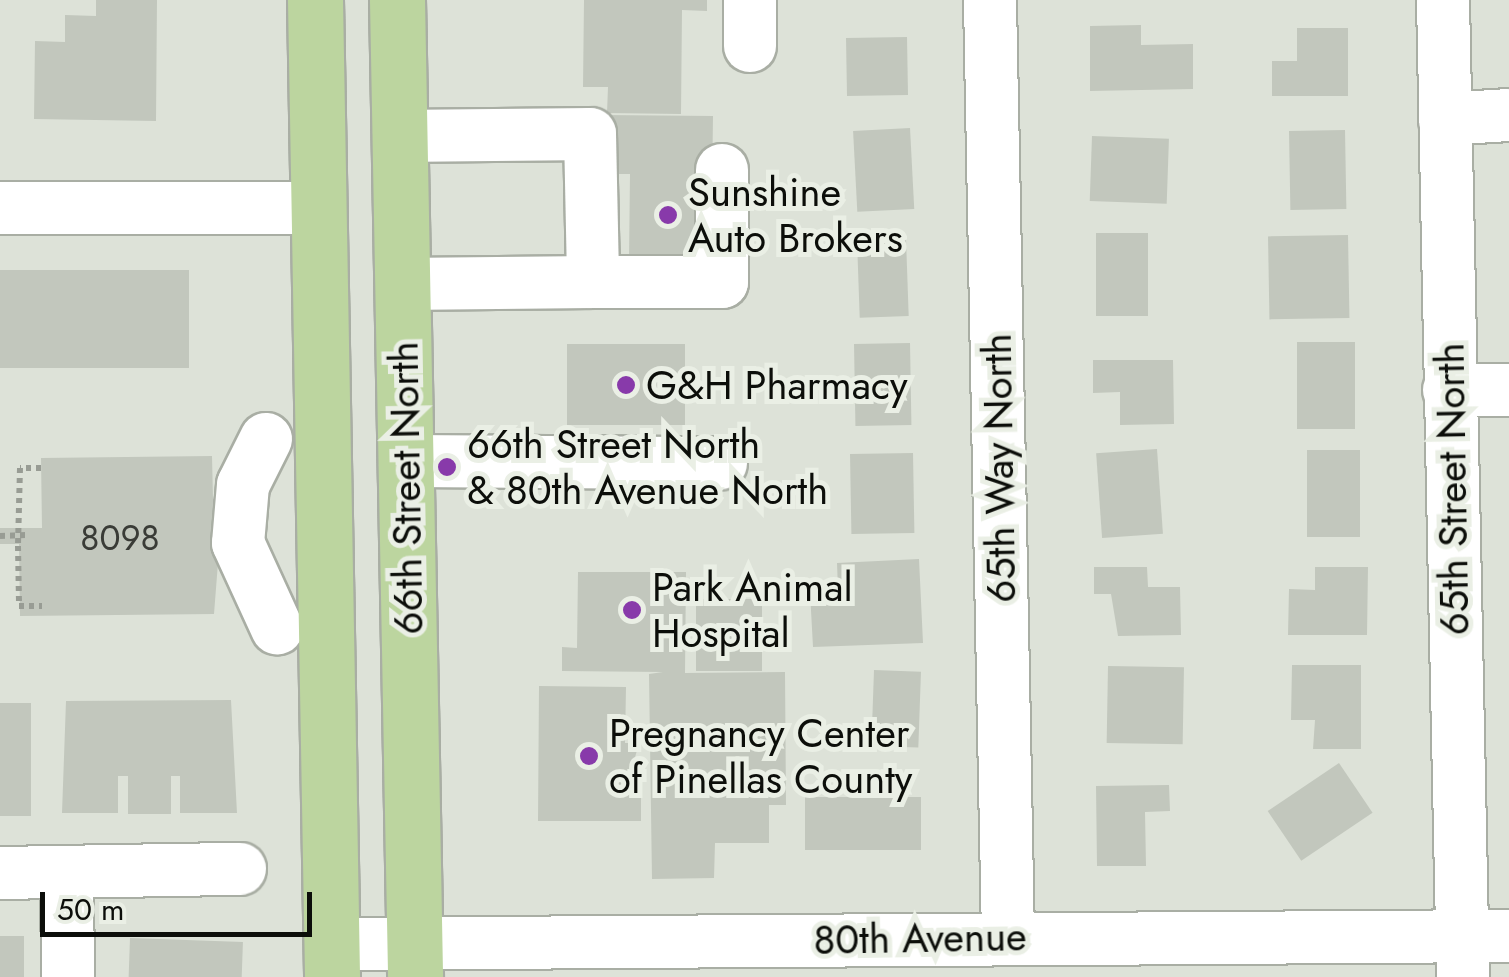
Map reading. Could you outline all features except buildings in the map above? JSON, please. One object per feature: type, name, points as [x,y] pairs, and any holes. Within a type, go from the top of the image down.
[{"type":"main road","name":"66th Street North","points":[[316,0],[332,960]]},
{"type":"main road","name":"66th Street North","points":[[397,0],[414,960]]},
{"type":"street","name":"65th Way North","points":[[990,0],[1008,936]]},
{"type":"street","name":"65th Street North","points":[[1443,0],[1449,390],[1478,950]]},
{"type":"street","points":[[1445,119],[1509,116]]},
{"type":"street","points":[[399,136],[590,134],[593,282]]},
{"type":"street","points":[[402,284],[722,282],[722,170]]},
{"type":"street","points":[[0,208],[319,208]]},
{"type":"street","points":[[1449,390],[1509,390]]},
{"type":"street","points":[[266,439],[242,485],[238,543],[277,628]]},
{"type":"street","points":[[405,461],[722,463]]},
{"type":"street","points":[[0,872],[240,870]]},
{"type":"street","points":[[67,872],[68,977]]},
{"type":"street","name":"80th Avenue","points":[[332,960],[894,957],[1008,936],[1478,950]]},
{"type":"path","points":[[41,468],[20,468],[23,536],[19,606],[42,606]]},
{"type":"path","points":[[0,536],[23,536]]},
{"type":"place","name":"Sunshine Auto Brokers","points":[[668,215]]},
{"type":"place","name":"G&H Pharmacy","points":[[626,385]]},
{"type":"place","name":"66th Street North & 80th Avenue North","points":[[447,467]]},
{"type":"place","name":"Park Animal Hospital","points":[[632,610]]},
{"type":"place","name":"Pregnancy Center of Pinellas County","points":[[589,756]]}]
